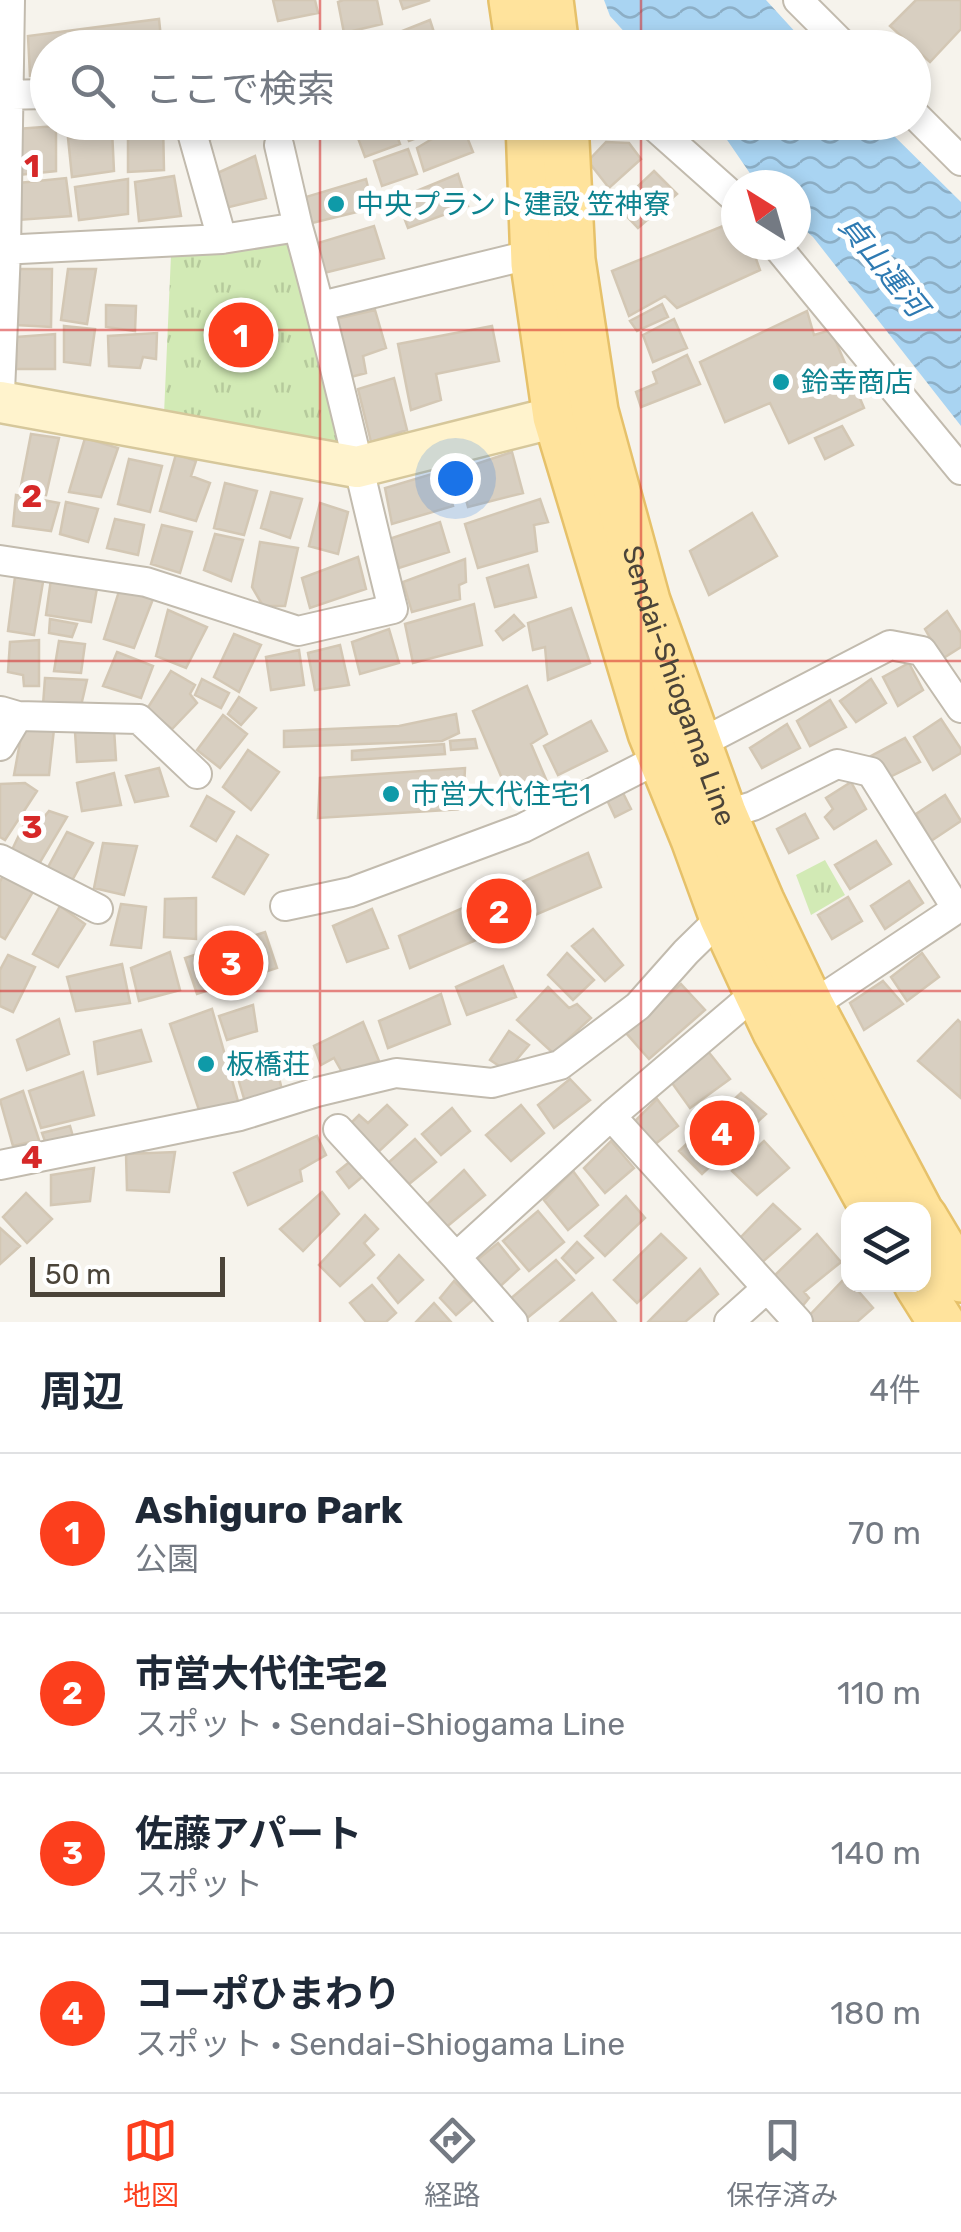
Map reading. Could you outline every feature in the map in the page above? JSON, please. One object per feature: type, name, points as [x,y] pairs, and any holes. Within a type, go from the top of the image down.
[{"type":"main road","points":[[512,0],[516,30]]},
{"type":"main road","points":[[550,0],[554,30]]},
{"type":"main road","name":"Sendai-Shiogama Line","points":[[530,140],[534,254],[576,414],[650,734],[680,751],[724,815],[812,1006],[915,1202]]},
{"type":"main road","name":"Sendai-Shiogama Line","points":[[567,140],[576,414]]},
{"type":"main road","name":"Sendai-Shiogama Line","points":[[680,751],[694,839],[722,916],[776,1032],[870,1202]]},
{"type":"main road","points":[[931,1230],[961,1279]]},
{"type":"main road","points":[[922,1292],[940,1322]]},
{"type":"street","points":[[0,392],[4,95],[10,0]]},
{"type":"street","points":[[798,0],[828,30]]},
{"type":"street","points":[[4,95],[30,94]]},
{"type":"street","points":[[931,131],[961,161]]},
{"type":"street","points":[[194,140],[222,239]]},
{"type":"street","points":[[670,140],[721,185]]},
{"type":"street","points":[[0,560],[146,582],[298,631],[392,609],[280,145]]},
{"type":"street","points":[[3,250],[222,239],[298,227]]},
{"type":"street","points":[[321,306],[534,254]]},
{"type":"street","points":[[788,260],[961,470]]},
{"type":"street","points":[[0,402],[357,466],[576,414]]},
{"type":"street","points":[[285,906],[352,892],[523,828],[890,645],[922,651],[961,708]]},
{"type":"street","points":[[0,746],[9,713],[139,719],[197,774]]},
{"type":"street","points":[[724,815],[753,806],[837,764],[871,772],[956,915],[812,1006]]},
{"type":"street","points":[[0,859],[98,909]]},
{"type":"street","points":[[0,1165],[240,1116],[396,1073],[492,1083],[560,1065],[638,1006],[754,885]]},
{"type":"street","points":[[456,1257],[611,1116],[757,992]]},
{"type":"street","points":[[611,1116],[798,1322]]},
{"type":"street","points":[[338,1129],[514,1322]]},
{"type":"street","points":[[728,1322],[767,1288]]},
{"type":"green space","points":[[274,237],[292,249],[339,426],[337,441],[318,449],[164,414],[171,255],[225,252]]},
{"type":"green space","points":[[825,860],[845,895],[811,915],[796,875]]},
{"type":"water","points":[[604,0],[766,0],[793,30],[623,30],[610,16]]},
{"type":"water","name":"貞山運河","points":[[727,140],[898,140],[961,202],[961,426],[813,237],[811,170],[748,170]]},
{"type":"building","points":[[273,0],[315,0],[318,13],[278,21]]},
{"type":"building","points":[[377,0],[382,24],[343,30],[338,2]]},
{"type":"building","points":[[400,0],[430,0],[403,9]]},
{"type":"building","points":[[916,0],[961,0],[961,29],[931,61],[931,30],[894,30],[890,26]]},
{"type":"building","points":[[159,19],[160,30],[74,30]]},
{"type":"building","points":[[430,20],[433,30],[405,30]]},
{"type":"building","points":[[30,128],[30,140],[56,140],[56,171],[17,175],[17,129]]},
{"type":"building","points":[[68,140],[112,140],[114,171],[72,177]]},
{"type":"building","points":[[128,140],[163,140],[164,170],[128,172]]},
{"type":"building","points":[[359,140],[399,140],[400,144],[365,157]]},
{"type":"building","points":[[430,140],[468,140],[473,152],[424,171],[417,148]]},
{"type":"building","points":[[606,142],[629,143],[641,159],[609,188],[588,161]]},
{"type":"building","points":[[408,149],[417,174],[382,186],[374,161]]},
{"type":"building","points":[[255,156],[266,198],[225,208],[213,175]]},
{"type":"building","points":[[654,171],[677,194],[638,228],[617,206]]},
{"type":"building","points":[[458,174],[468,206],[408,228],[397,199]]},
{"type":"building","points":[[174,176],[181,216],[139,221],[135,182]]},
{"type":"building","points":[[66,178],[71,216],[18,220],[19,183]]},
{"type":"building","points":[[128,179],[128,214],[79,220],[75,187]]},
{"type":"building","name":"中央プラント建設 笠神寮","points":[[366,179],[373,208],[304,225],[299,199]]},
{"type":"building","points":[[374,226],[384,258],[324,273],[318,243]]},
{"type":"building","points":[[721,227],[721,260],[756,260],[760,270],[677,308],[665,296],[629,316],[612,271]]},
{"type":"building","points":[[20,269],[52,269],[51,327],[16,325]]},
{"type":"building","points":[[68,269],[96,269],[87,324],[61,320]]},
{"type":"building","points":[[662,304],[668,317],[637,331],[630,321]]},
{"type":"building","points":[[106,305],[136,306],[135,331],[106,327]]},
{"type":"building","points":[[375,310],[386,348],[363,356],[366,373],[347,378],[331,320]]},
{"type":"building","name":"鈴幸商店","points":[[807,311],[814,335],[831,330],[864,408],[789,443],[770,403],[725,422],[700,362]]},
{"type":"building","points":[[674,319],[687,348],[653,362],[643,335]]},
{"type":"building","points":[[64,326],[95,329],[90,365],[64,362]]},
{"type":"building","points":[[492,326],[499,361],[436,374],[441,400],[411,410],[398,344]]},
{"type":"building","points":[[157,333],[156,359],[143,357],[140,368],[109,366],[108,336]]},
{"type":"building","points":[[55,334],[55,369],[16,369],[17,337]]},
{"type":"building","points":[[687,355],[700,384],[641,407],[636,392],[657,383],[653,372]]},
{"type":"building","points":[[394,378],[407,430],[371,442],[358,389]]},
{"type":"building","points":[[842,426],[853,445],[825,459],[815,438]]},
{"type":"building","points":[[31,434],[59,438],[46,495],[20,491]]},
{"type":"building","points":[[85,438],[118,448],[101,497],[69,492]]},
{"type":"building","points":[[512,452],[523,493],[468,507],[458,470]]},
{"type":"building","points":[[176,454],[196,461],[191,476],[210,483],[196,521],[160,511]]},
{"type":"building","points":[[129,459],[162,466],[150,512],[118,504]]},
{"type":"building","points":[[442,471],[453,506],[392,524],[385,488]]},
{"type":"building","points":[[225,483],[257,491],[244,535],[214,528]]},
{"type":"building","points":[[271,492],[302,499],[290,538],[261,528]]},
{"type":"building","points":[[16,495],[59,503],[51,531],[13,526]]},
{"type":"building","points":[[540,499],[548,522],[534,525],[537,551],[478,568],[465,524]]},
{"type":"building","points":[[66,502],[98,509],[88,542],[60,534]]},
{"type":"building","points":[[320,503],[348,512],[338,554],[309,546]]},
{"type":"building","points":[[752,513],[777,556],[709,595],[690,551]]},
{"type":"building","points":[[115,519],[144,525],[138,555],[107,548]]},
{"type":"building","points":[[440,522],[449,552],[399,568],[389,539]]},
{"type":"building","points":[[162,525],[192,532],[180,573],[151,564]]},
{"type":"building","points":[[215,534],[243,540],[231,581],[204,570]]},
{"type":"building","points":[[260,542],[298,548],[285,606],[263,606],[252,587]]},
{"type":"building","points":[[358,557],[366,589],[310,608],[302,578]]},
{"type":"building","points":[[465,559],[466,582],[459,585],[460,599],[412,612],[403,582]]},
{"type":"building","points":[[528,565],[536,597],[495,607],[487,578]]},
{"type":"building","points":[[15,577],[43,582],[34,635],[8,631]]},
{"type":"building","points":[[51,579],[97,588],[91,622],[46,615]]},
{"type":"building","points":[[120,588],[153,599],[134,648],[104,639]]},
{"type":"building","points":[[474,604],[482,645],[413,663],[405,624]]},
{"type":"building","points":[[571,608],[590,663],[548,680],[545,647],[533,650],[528,623]]},
{"type":"building","points":[[168,610],[207,627],[186,668],[156,656]]},
{"type":"building","points":[[947,611],[961,633],[961,647],[942,659],[925,629]]},
{"type":"building","points":[[514,615],[524,626],[503,640],[496,631]]},
{"type":"building","points":[[50,619],[77,624],[72,637],[49,633]]},
{"type":"building","points":[[389,629],[399,663],[360,674],[352,642]]},
{"type":"building","points":[[234,634],[261,645],[239,692],[214,677]]},
{"type":"building","points":[[39,640],[39,686],[24,686],[23,675],[8,672],[10,642]]},
{"type":"building","points":[[59,641],[85,644],[81,673],[54,671]]},
{"type":"building","points":[[340,645],[349,685],[315,690],[308,653]]},
{"type":"building","points":[[299,650],[304,685],[271,690],[266,657]]},
{"type":"building","points":[[117,652],[153,666],[141,698],[103,686]]},
{"type":"building","points":[[909,663],[923,690],[898,706],[883,677]]},
{"type":"building","points":[[171,671],[195,685],[190,694],[197,703],[172,729],[147,709]]},
{"type":"building","points":[[45,678],[87,680],[80,710],[43,705]]},
{"type":"building","points":[[202,679],[229,693],[221,708],[195,695]]},
{"type":"building","points":[[871,679],[886,703],[856,722],[840,701]]},
{"type":"building","points":[[527,686],[547,734],[531,744],[548,784],[513,804],[473,711]]},
{"type":"building","points":[[239,697],[256,708],[241,725],[228,714]]},
{"type":"building","points":[[830,700],[846,727],[810,746],[797,721]]},
{"type":"building","points":[[456,714],[459,733],[442,741],[284,747],[284,731],[399,726]]},
{"type":"building","points":[[223,715],[247,734],[220,768],[197,750]]},
{"type":"building","points":[[941,719],[961,753],[933,770],[914,737]]},
{"type":"building","points":[[591,721],[607,751],[558,775],[544,746]]},
{"type":"building","points":[[787,724],[800,748],[762,768],[750,748]]},
{"type":"building","points":[[54,729],[49,775],[14,775],[22,731]]},
{"type":"building","points":[[114,729],[116,760],[77,762],[75,732]]},
{"type":"building","points":[[905,738],[920,762],[886,779],[871,756]]},
{"type":"building","points":[[475,739],[477,748],[451,750],[450,741]]},
{"type":"building","points":[[444,744],[445,754],[352,760],[352,751]]},
{"type":"building","points":[[248,750],[279,772],[251,810],[223,787]]},
{"type":"building","points":[[159,768],[168,796],[135,802],[126,776]]},
{"type":"building","name":"市営大代住宅1","points":[[465,768],[463,809],[318,818],[320,778]]},
{"type":"building","points":[[114,773],[121,805],[82,811],[77,783]]},
{"type":"building","points":[[851,782],[866,809],[834,829],[825,817],[833,809],[826,798]]},
{"type":"building","points":[[25,783],[37,791],[5,840],[0,837],[0,784]]},
{"type":"building","points":[[622,791],[631,809],[615,817],[607,800]]},
{"type":"building","points":[[945,795],[961,821],[931,841],[916,814]]},
{"type":"building","points":[[207,796],[234,812],[216,841],[191,826]]},
{"type":"building","points":[[49,811],[67,817],[36,869],[11,852],[28,816],[39,823]]},
{"type":"building","points":[[805,814],[818,838],[789,853],[777,829]]},
{"type":"building","points":[[67,832],[93,843],[70,884],[46,871]]},
{"type":"building","points":[[237,836],[268,855],[244,894],[213,877]]},
{"type":"building","points":[[876,841],[891,864],[850,889],[835,865]]},
{"type":"building","points":[[103,843],[137,846],[124,895],[94,888]]},
{"type":"building","points":[[588,853],[601,887],[410,968],[399,936]]},
{"type":"building","points":[[3,875],[34,890],[5,939],[0,936]]},
{"type":"building","points":[[909,881],[923,903],[885,929],[871,906]]},
{"type":"building","points":[[848,897],[862,921],[832,939],[818,915]]},
{"type":"building","points":[[196,898],[196,939],[164,937],[165,899]]},
{"type":"building","points":[[121,904],[146,907],[141,948],[111,945]]},
{"type":"building","points":[[60,906],[85,924],[58,967],[33,954]]},
{"type":"building","points":[[372,909],[388,948],[347,962],[333,926]]},
{"type":"building","points":[[593,929],[623,965],[605,981],[572,946]]},
{"type":"building","points":[[265,932],[277,968],[197,994],[185,958]]},
{"type":"building","points":[[170,952],[180,990],[139,1001],[131,968]]},
{"type":"building","points":[[567,953],[594,980],[573,1000],[548,975]]},
{"type":"building","points":[[922,953],[939,977],[907,1001],[891,977]]},
{"type":"building","points":[[8,955],[35,967],[13,1012],[0,1006],[0,970]]},
{"type":"building","points":[[122,964],[130,1003],[76,1011],[67,977]]},
{"type":"building","points":[[503,966],[516,997],[467,1015],[456,987]]},
{"type":"building","points":[[883,981],[903,1004],[864,1030],[850,1003]]},
{"type":"building","points":[[681,984],[705,1010],[649,1059],[626,1033]]},
{"type":"building","points":[[548,987],[569,1008],[577,1004],[591,1018],[553,1053],[517,1020]]},
{"type":"building","points":[[441,994],[450,1024],[388,1048],[379,1021]]},
{"type":"building","points":[[253,1005],[257,1031],[227,1040],[219,1016]]},
{"type":"building","name":"板橋荘","points":[[212,1009],[239,1105],[201,1116],[170,1024]]},
{"type":"building","points":[[59,1019],[69,1054],[27,1070],[17,1040]]},
{"type":"building","points":[[958,1020],[961,1023],[961,1098],[918,1061]]},
{"type":"building","points":[[363,1022],[379,1061],[342,1072],[334,1058],[321,1065],[314,1046]]},
{"type":"building","points":[[141,1030],[151,1061],[98,1074],[94,1042]]},
{"type":"building","points":[[509,1031],[529,1045],[507,1071],[490,1060]]},
{"type":"building","points":[[707,1050],[730,1079],[690,1108],[672,1083]]},
{"type":"building","points":[[273,1053],[282,1090],[245,1102],[235,1068]]},
{"type":"building","points":[[83,1072],[94,1115],[41,1128],[29,1091]]},
{"type":"building","points":[[570,1079],[590,1100],[554,1128],[538,1105]]},
{"type":"building","points":[[23,1091],[39,1140],[13,1146],[0,1100]]},
{"type":"building","points":[[741,1093],[766,1114],[702,1174],[679,1151]]},
{"type":"building","points":[[657,1099],[678,1126],[649,1149],[630,1126]]},
{"type":"building","points":[[387,1105],[407,1125],[374,1156],[348,1126],[359,1115],[368,1123]]},
{"type":"building","points":[[521,1105],[544,1133],[511,1161],[486,1135]]},
{"type":"building","points":[[452,1108],[470,1131],[441,1155],[422,1134]]},
{"type":"building","points":[[70,1126],[74,1140],[47,1147],[42,1133]]},
{"type":"building","points":[[317,1136],[326,1155],[300,1170],[302,1181],[248,1205],[234,1173]]},
{"type":"building","points":[[415,1139],[436,1162],[409,1184],[388,1163]]},
{"type":"building","points":[[611,1141],[634,1168],[605,1193],[584,1168]]},
{"type":"building","points":[[764,1141],[789,1168],[757,1195],[732,1171]]},
{"type":"building","points":[[175,1152],[169,1192],[127,1190],[126,1154]]},
{"type":"building","points":[[352,1160],[362,1177],[349,1188],[337,1172]]},
{"type":"building","points":[[94,1168],[90,1201],[51,1205],[51,1175]]},
{"type":"building","points":[[464,1170],[485,1195],[444,1229],[424,1207]]},
{"type":"building","points":[[573,1171],[598,1205],[568,1230],[544,1200]]},
{"type":"building","points":[[322,1192],[339,1214],[303,1251],[280,1229]]},
{"type":"building","points":[[26,1193],[52,1219],[27,1243],[3,1217]]},
{"type":"building","points":[[626,1196],[645,1218],[605,1256],[585,1236]]},
{"type":"building","points":[[773,1204],[800,1229],[759,1265],[738,1240]]},
{"type":"building","points":[[538,1211],[564,1242],[529,1271],[503,1241]]},
{"type":"building","points":[[365,1215],[378,1229],[364,1243],[374,1255],[340,1286],[319,1265]]},
{"type":"building","points":[[0,1228],[20,1246],[0,1264]]},
{"type":"building","points":[[661,1234],[686,1258],[637,1303],[614,1280]]},
{"type":"building","points":[[817,1234],[841,1262],[804,1292],[809,1298],[800,1309],[772,1278]]},
{"type":"building","points":[[577,1242],[593,1258],[576,1273],[562,1258]]},
{"type":"building","points":[[498,1243],[519,1269],[494,1292],[472,1264]]},
{"type":"building","points":[[399,1255],[423,1280],[398,1303],[378,1278]]},
{"type":"building","points":[[556,1260],[574,1280],[526,1319],[509,1300]]},
{"type":"building","points":[[700,1269],[718,1294],[685,1322],[648,1322]]},
{"type":"building","points":[[454,1281],[473,1300],[456,1315],[440,1298]]},
{"type":"building","points":[[841,1282],[841,1292],[859,1292],[873,1308],[857,1322],[811,1322],[807,1318]]},
{"type":"building","points":[[372,1285],[396,1313],[386,1322],[366,1322],[350,1303]]},
{"type":"building","points":[[592,1293],[616,1322],[560,1322]]},
{"type":"building","points":[[434,1303],[451,1322],[416,1322]]},
{"type":"place","name":"中央プラント建設 笠神寮","points":[[336,204]]},
{"type":"place","name":"Ashiguro Park","points":[[241,335]]},
{"type":"place","name":"鈴幸商店","points":[[781,382]]},
{"type":"place","name":"市営大代住宅1","points":[[391,794]]},
{"type":"place","name":"市営大代住宅2","points":[[499,911]]},
{"type":"place","name":"佐藤アパート","points":[[231,963]]},
{"type":"place","name":"板橋荘","points":[[206,1064]]},
{"type":"place","name":"コーポひまわり","points":[[722,1133]]}]
